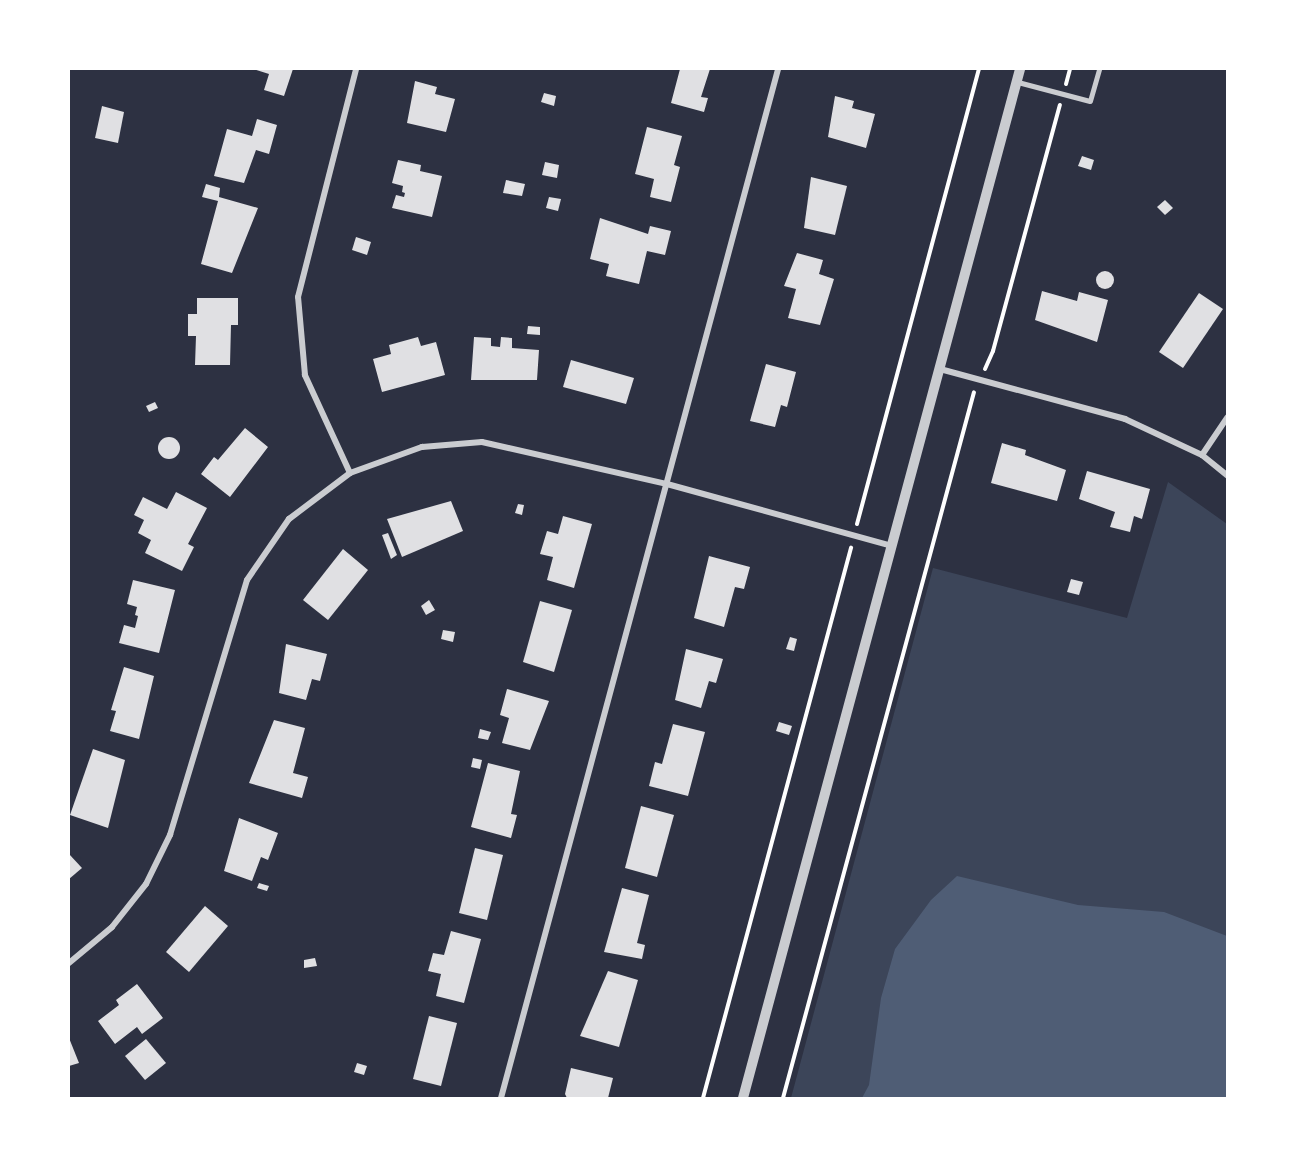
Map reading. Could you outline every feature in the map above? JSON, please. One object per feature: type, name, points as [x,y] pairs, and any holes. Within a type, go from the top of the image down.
[{"type":"street","points":[[350,472],[305,375],[298,297],[356,69]]},
{"type":"street","points":[[501,1098],[778,69]]},
{"type":"street","points":[[743,1098],[1020,69]]},
{"type":"street","points":[[940,369],[1125,419],[1202,455],[1227,475]]},
{"type":"street","points":[[1202,455],[1227,418]]},
{"type":"street","points":[[69,963],[112,927],[146,884],[170,835],[247,580],[289,519],[350,472],[422,447],[482,442],[667,484],[892,546]]},
{"type":"lane","points":[[1017,82],[1090,101],[1099,69]]},
{"type":"path","points":[[703,1098],[979,69]]},
{"type":"path","points":[[783,1098],[979,380],[993,351],[1070,69]]},
{"type":"shaded area","points":[[1168,482],[1227,524],[1227,1098],[791,1098],[933,568],[1127,618]]},
{"type":"shaded area","points":[[957,876],[1078,905],[1164,912],[1227,936],[1227,1098],[862,1098],[869,1085],[881,998],[895,949],[931,900]]},
{"type":"building","points":[[253,69],[293,69],[284,96],[264,90],[269,74]]},
{"type":"building","points":[[680,69],[710,69],[701,97],[708,98],[704,112],[671,103]]},
{"type":"building","points":[[415,81],[437,87],[435,94],[455,99],[446,132],[407,123]]},
{"type":"building","points":[[544,93],[556,96],[554,106],[541,102]]},
{"type":"building","points":[[835,96],[854,101],[852,108],[875,114],[866,148],[828,137]]},
{"type":"building","points":[[102,106],[124,112],[118,143],[95,138]]},
{"type":"building","points":[[257,119],[277,125],[269,154],[256,150],[244,183],[214,176],[227,129],[252,136]]},
{"type":"building","points":[[647,127],[682,136],[674,165],[680,167],[671,202],[650,197],[654,179],[635,174]]},
{"type":"building","points":[[1082,156],[1094,160],[1091,170],[1078,166]]},
{"type":"building","points":[[398,160],[421,165],[420,171],[442,176],[432,217],[392,208],[396,195],[404,197],[405,193],[402,192],[403,186],[392,183]]},
{"type":"building","points":[[545,162],[559,165],[557,178],[542,175]]},
{"type":"building","points":[[811,177],[847,186],[835,235],[804,228]]},
{"type":"building","points":[[506,180],[525,184],[522,196],[503,193]]},
{"type":"building","points":[[206,184],[220,188],[219,197],[258,208],[232,273],[201,264],[218,201],[202,197]]},
{"type":"building","points":[[549,197],[561,199],[558,211],[546,208]]},
{"type":"building","points":[[1165,200],[1173,208],[1165,215],[1157,207]]},
{"type":"building","points":[[600,218],[648,234],[650,226],[671,231],[665,255],[647,251],[639,284],[606,276],[609,264],[590,259]]},
{"type":"building","points":[[356,237],[371,242],[367,255],[352,250]]},
{"type":"building","points":[[797,253],[823,260],[819,274],[834,279],[820,325],[788,318],[796,289],[784,286]]},
{"type":"building","points":[[1101,271],[1109,271],[1114,276],[1112,287],[1101,289],[1096,284],[1096,276]]},
{"type":"building","points":[[1042,291],[1077,301],[1079,292],[1108,300],[1097,342],[1035,320]]},
{"type":"building","points":[[1199,293],[1223,309],[1183,368],[1159,352]]},
{"type":"building","points":[[197,298],[238,298],[238,325],[231,325],[230,365],[195,365],[196,336],[188,336],[188,314],[197,314]]},
{"type":"building","points":[[528,326],[540,327],[540,335],[527,334]]},
{"type":"building","points":[[418,337],[421,346],[436,342],[445,375],[382,392],[373,359],[391,354],[389,345]]},
{"type":"building","points":[[474,337],[491,338],[491,346],[500,347],[501,337],[512,338],[512,348],[539,350],[537,380],[471,380]]},
{"type":"building","points":[[571,360],[634,378],[626,404],[563,387]]},
{"type":"building","points":[[766,364],[796,372],[787,407],[781,405],[775,427],[750,421]]},
{"type":"building","points":[[155,402],[158,408],[149,412],[146,406]]},
{"type":"building","points":[[245,428],[268,447],[230,497],[201,474],[214,457],[218,460]]},
{"type":"building","points":[[169,437],[177,440],[180,448],[177,456],[169,459],[161,456],[158,448],[161,440]]},
{"type":"building","points":[[1002,443],[1026,450],[1025,455],[1066,470],[1057,501],[991,483]]},
{"type":"building","points":[[1087,471],[1150,489],[1142,519],[1134,516],[1130,532],[1110,527],[1115,512],[1079,499]]},
{"type":"building","points":[[176,492],[207,508],[188,544],[194,547],[182,571],[145,553],[151,540],[138,533],[144,520],[134,515],[143,497],[167,509]]},
{"type":"building","points":[[451,501],[463,531],[402,557],[387,519]]},
{"type":"building","points":[[518,504],[524,505],[522,515],[515,513]]},
{"type":"building","points":[[563,516],[592,524],[574,588],[547,580],[553,557],[540,554],[547,531],[558,534]]},
{"type":"building","points":[[388,533],[397,555],[391,559],[382,535]]},
{"type":"building","points":[[343,549],[368,570],[328,620],[303,600]]},
{"type":"building","points":[[709,556],[750,567],[744,589],[735,587],[724,627],[694,618]]},
{"type":"building","points":[[1071,579],[1083,582],[1079,595],[1067,592]]},
{"type":"building","points":[[133,580],[175,590],[159,653],[119,643],[124,625],[135,628],[138,616],[135,615],[137,607],[127,604]]},
{"type":"building","points":[[429,600],[435,610],[426,615],[421,606]]},
{"type":"building","points":[[540,601],[572,610],[554,672],[523,662]]},
{"type":"building","points":[[443,630],[455,632],[453,642],[441,639]]},
{"type":"building","points":[[790,637],[797,639],[794,651],[786,649]]},
{"type":"building","points":[[286,644],[327,654],[320,681],[312,679],[306,700],[279,693]]},
{"type":"building","points":[[686,649],[723,659],[716,683],[709,681],[701,708],[675,700]]},
{"type":"building","points":[[124,667],[154,676],[139,739],[110,731],[116,711],[111,710]]},
{"type":"building","points":[[507,689],[549,701],[530,750],[502,743],[509,718],[500,715]]},
{"type":"building","points":[[274,720],[305,728],[293,773],[308,777],[302,798],[249,783]]},
{"type":"building","points":[[779,722],[792,726],[789,735],[776,731]]},
{"type":"building","points":[[673,724],[705,732],[688,796],[649,786],[655,762],[662,764]]},
{"type":"building","points":[[480,729],[491,732],[488,740],[478,738]]},
{"type":"building","points":[[93,749],[125,760],[108,828],[70,815]]},
{"type":"building","points":[[473,758],[482,760],[480,769],[471,767]]},
{"type":"building","points":[[488,763],[520,771],[511,814],[517,815],[511,838],[471,827]]},
{"type":"building","points":[[641,806],[674,815],[657,877],[625,868]]},
{"type":"building","points":[[239,818],[278,833],[268,860],[261,857],[252,881],[224,871]]},
{"type":"building","points":[[475,848],[503,855],[487,920],[459,913]]},
{"type":"building","points":[[69,854],[82,868],[69,879]]},
{"type":"building","points":[[259,883],[269,886],[267,891],[257,888]]},
{"type":"building","points":[[622,888],[649,895],[637,943],[645,945],[642,959],[604,952]]},
{"type":"building","points":[[205,906],[228,926],[189,972],[166,952]]},
{"type":"building","points":[[451,931],[481,939],[464,1003],[436,996],[441,974],[428,971],[433,953],[444,955]]},
{"type":"building","points":[[315,958],[317,966],[304,968],[304,960]]},
{"type":"building","points":[[608,971],[638,980],[619,1047],[580,1036]]},
{"type":"building","points":[[137,984],[163,1018],[142,1034],[137,1027],[115,1044],[98,1021],[119,1005],[116,1000]]},
{"type":"building","points":[[429,1016],[457,1023],[441,1086],[413,1079]]},
{"type":"building","points":[[69,1038],[79,1063],[69,1066]]},
{"type":"building","points":[[146,1039],[166,1063],[145,1080],[125,1056]]},
{"type":"building","points":[[357,1063],[367,1066],[364,1075],[354,1072]]},
{"type":"building","points":[[571,1068],[613,1078],[608,1098],[567,1098],[565,1094]]}]
